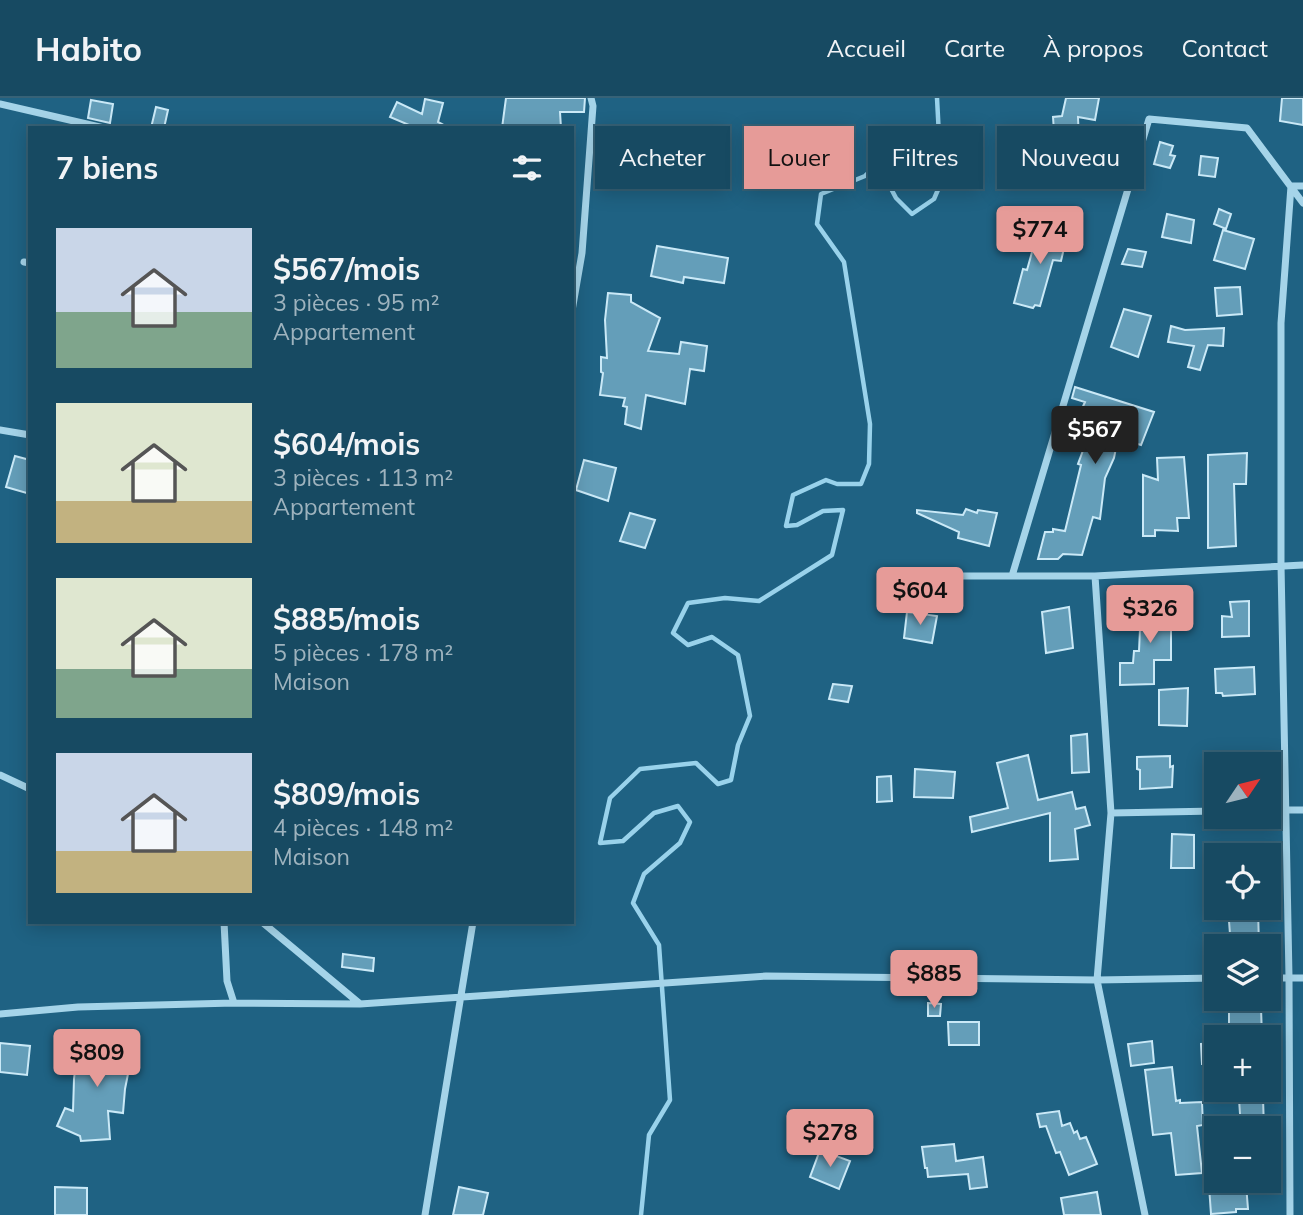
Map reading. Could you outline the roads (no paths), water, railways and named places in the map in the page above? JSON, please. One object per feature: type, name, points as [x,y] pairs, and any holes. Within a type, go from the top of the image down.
[{"type":"street","points":[[574,300],[582,253],[593,106],[591,98]]},
{"type":"street","points":[[0,104],[95,126]]},
{"type":"street","points":[[1012,576],[1149,119],[1247,128],[1303,203]]},
{"type":"street","points":[[1291,186],[1303,186]]},
{"type":"street","points":[[1290,1215],[1280,323],[1291,186]]},
{"type":"street","points":[[574,251],[582,253]]},
{"type":"street","points":[[0,430],[28,435]]},
{"type":"street","points":[[906,576],[1096,576],[1303,565]]},
{"type":"street","points":[[1096,576],[1111,813],[1097,980],[1145,1215]]},
{"type":"street","points":[[0,775],[28,788]]},
{"type":"street","points":[[1281,810],[1303,810]]},
{"type":"street","points":[[1111,813],[1204,811]]},
{"type":"street","points":[[225,924],[227,981],[234,1003]]},
{"type":"street","points":[[263,924],[360,1004]]},
{"type":"street","points":[[425,1215],[473,924]]},
{"type":"street","points":[[0,1014],[78,1007],[234,1003],[360,1004],[766,976],[1097,980],[1204,978]]},
{"type":"street","points":[[1281,977],[1303,978]]},
{"type":"waterway","points":[[641,1215],[649,1135],[670,1100],[659,945],[633,903],[644,874],[680,843],[690,822],[678,806],[654,813],[623,841],[600,843],[610,798],[640,769],[696,763],[718,784],[731,780],[738,745],[750,716],[738,655],[712,637],[688,645],[673,633],[688,603],[725,598],[759,601],[832,555],[843,510],[823,511],[797,525],[786,526],[793,495],[826,480],[837,484],[861,484],[869,464],[870,424],[844,262],[817,224],[821,194],[865,176],[878,164],[896,198],[912,214],[934,199],[949,164],[939,136],[937,98]]}]
